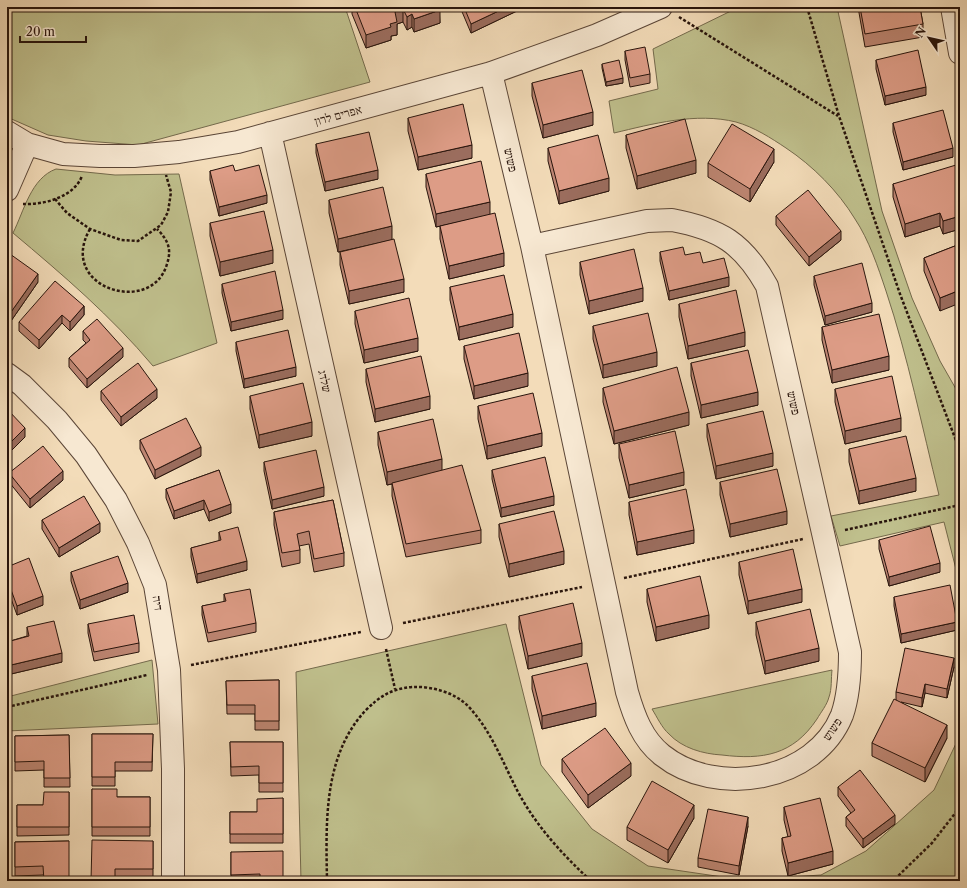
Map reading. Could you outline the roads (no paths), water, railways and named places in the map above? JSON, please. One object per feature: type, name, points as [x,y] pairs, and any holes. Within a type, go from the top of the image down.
[{"type":"street","points":[[952,7],[960,53]]},
{"type":"street","name":"אפרים לרון","points":[[7,132],[27,144],[63,154],[134,156],[160,154],[238,142],[491,73],[669,11]]},
{"type":"street","name":"פשוש","points":[[491,73],[532,246],[627,692],[635,718],[646,738],[662,754],[677,764],[713,777],[732,779],[776,773],[802,762],[830,736],[842,715],[847,695],[850,672],[850,652],[767,286],[758,269],[741,250],[722,234],[699,225],[672,220],[647,221],[532,246]]},
{"type":"street","name":"שלדג","points":[[270,133],[381,628]]},
{"type":"street","points":[[13,197],[27,144]]},
{"type":"street","name":"דיה","points":[[7,374],[22,385],[57,420],[86,455],[116,500],[138,543],[155,585],[169,670],[173,770],[173,881]]}]
